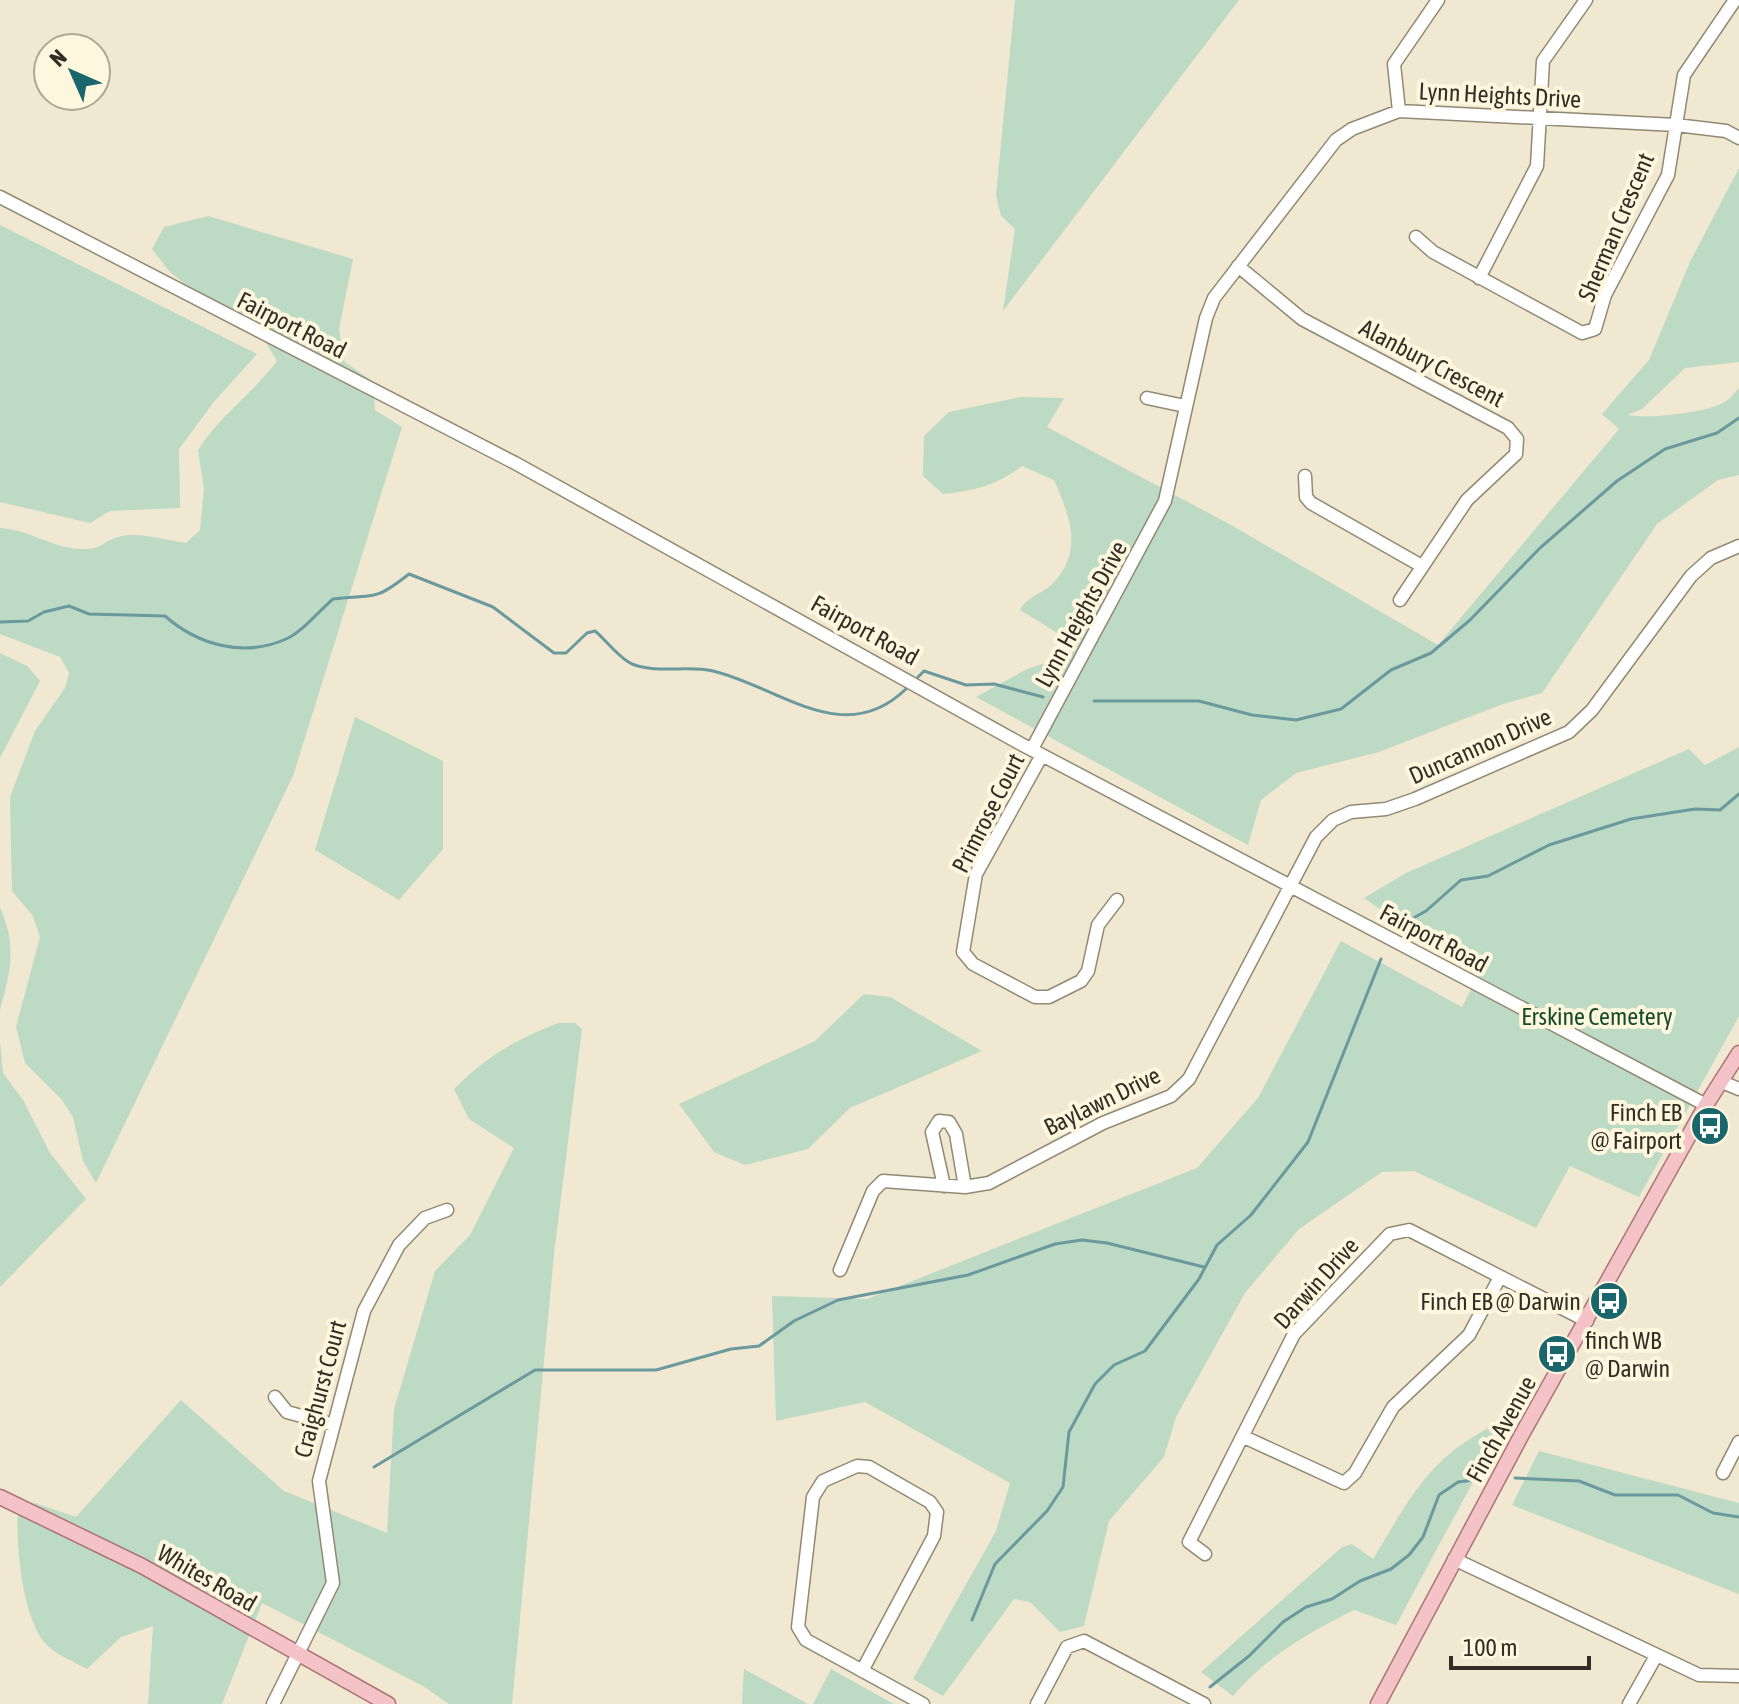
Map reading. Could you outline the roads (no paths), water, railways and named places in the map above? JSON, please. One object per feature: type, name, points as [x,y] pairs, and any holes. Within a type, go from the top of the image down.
[{"type":"main road","name":"Finch Avenue","points":[[1378,1704],[1454,1559],[1706,1105],[1739,1053]]},
{"type":"main road","name":"Whites Road","points":[[0,1497],[142,1566],[388,1704]]},
{"type":"street","points":[[1399,111],[1394,64],[1438,0]]},
{"type":"street","points":[[1479,278],[1537,166],[1543,61],[1586,0]]},
{"type":"street","name":"Sherman Crescent","points":[[1416,237],[1433,252],[1582,333],[1595,329],[1605,295],[1668,175],[1684,75],[1735,0]]},
{"type":"street","name":"Lynn Heights Drive","points":[[1037,752],[1155,526],[1165,501],[1206,318],[1214,298],[1336,140],[1352,129],[1399,111],[1676,125],[1726,131],[1739,138]]},
{"type":"street","name":"Fairport Road","points":[[0,197],[515,463],[1037,752],[1706,1105]]},
{"type":"street","name":"Alanbury Crescent","points":[[1238,266],[1302,319],[1508,428],[1517,439],[1516,454],[1467,500],[1420,565],[1400,600]]},
{"type":"street","points":[[1147,398],[1185,406]]},
{"type":"street","points":[[1305,476],[1306,497],[1311,503],[1420,565]]},
{"type":"street","name":"Duncannon Drive","points":[[1291,887],[1316,837],[1333,820],[1351,812],[1386,809],[1415,799],[1569,732],[1592,710],[1691,576],[1711,558],[1739,546]]},
{"type":"street","name":"Primrose Court","points":[[1037,752],[976,874],[963,952],[973,964],[1035,997],[1049,997],[1081,981],[1088,971],[1098,925],[1117,900]]},
{"type":"street","name":"Baylawn Drive","points":[[840,1270],[873,1191],[883,1181],[965,1187],[989,1183],[1103,1123],[1171,1096],[1189,1079],[1291,887]]},
{"type":"street","points":[[1722,1082],[1739,1089]]},
{"type":"street","points":[[944,1186],[932,1132],[939,1121],[949,1122],[956,1134],[965,1187]]},
{"type":"street","name":"Craighurst Court","points":[[273,1704],[333,1583],[319,1489],[373,1289],[387,1262],[416,1227],[425,1218],[447,1210]]},
{"type":"street","name":"Darwin Drive","points":[[1205,1554],[1189,1542],[1294,1334],[1390,1234],[1409,1230],[1587,1321]]},
{"type":"street","points":[[1244,1437],[1344,1483],[1355,1473],[1393,1407],[1469,1335],[1500,1277]]},
{"type":"street","points":[[275,1397],[287,1412],[334,1425]]},
{"type":"street","points":[[1723,1473],[1739,1442]]},
{"type":"street","points":[[862,1671],[938,1522],[937,1512],[930,1502],[869,1467],[857,1466],[823,1481],[813,1497],[798,1627],[806,1640],[862,1671],[923,1704]]},
{"type":"street","points":[[1454,1559],[1699,1675],[1739,1676]]},
{"type":"street","points":[[1037,1704],[1067,1647],[1084,1641],[1204,1704]]},
{"type":"street","points":[[1629,1704],[1656,1656]]},
{"type":"waterway","points":[[1094,701],[1199,701],[1252,715],[1296,720],[1341,709],[1391,670],[1431,653],[1470,620],[1540,548],[1617,481],[1665,449],[1717,433],[1739,418]]},
{"type":"waterway","points":[[0,622],[28,621],[44,612],[69,606],[89,614],[165,616],[207,641],[222,646],[254,648],[292,636],[333,599],[379,594],[409,574],[493,607],[554,653],[566,653],[587,633],[595,631],[632,664],[713,671],[812,709],[836,714],[860,714],[883,706],[907,688]]},
{"type":"waterway","points":[[918,677],[924,671],[966,685],[994,684],[1043,697]]},
{"type":"waterway","points":[[1399,926],[1426,911],[1461,880],[1488,876],[1549,845],[1631,819],[1695,809],[1720,810],[1739,794]]},
{"type":"waterway","points":[[972,1620],[995,1564],[1047,1511],[1063,1487],[1069,1432],[1095,1384],[1114,1365],[1145,1351],[1199,1279],[1217,1245],[1251,1215],[1308,1142],[1381,959]]},
{"type":"waterway","points":[[374,1467],[535,1370],[656,1370],[731,1349],[759,1346],[794,1321],[838,1300],[968,1275],[1055,1244],[1082,1240],[1107,1243],[1204,1267]]},
{"type":"waterway","points":[[1515,1478],[1579,1481],[1615,1495],[1678,1495],[1713,1513],[1739,1517]]},
{"type":"waterway","points":[[1210,1687],[1249,1656],[1283,1622],[1306,1607],[1332,1599],[1360,1581],[1391,1569],[1409,1555],[1423,1537],[1439,1495],[1458,1482],[1481,1479]]},
{"type":"place","name":"Finch EB @ Fairport","points":[[1710,1126]]},
{"type":"place","name":"Finch EB @ Darwin","points":[[1609,1301]]},
{"type":"place","name":"finch WB @ Darwin","points":[[1557,1354]]},
{"type":"park label","name":"Erskine Cemetery","points":[[1597,1016]]}]
